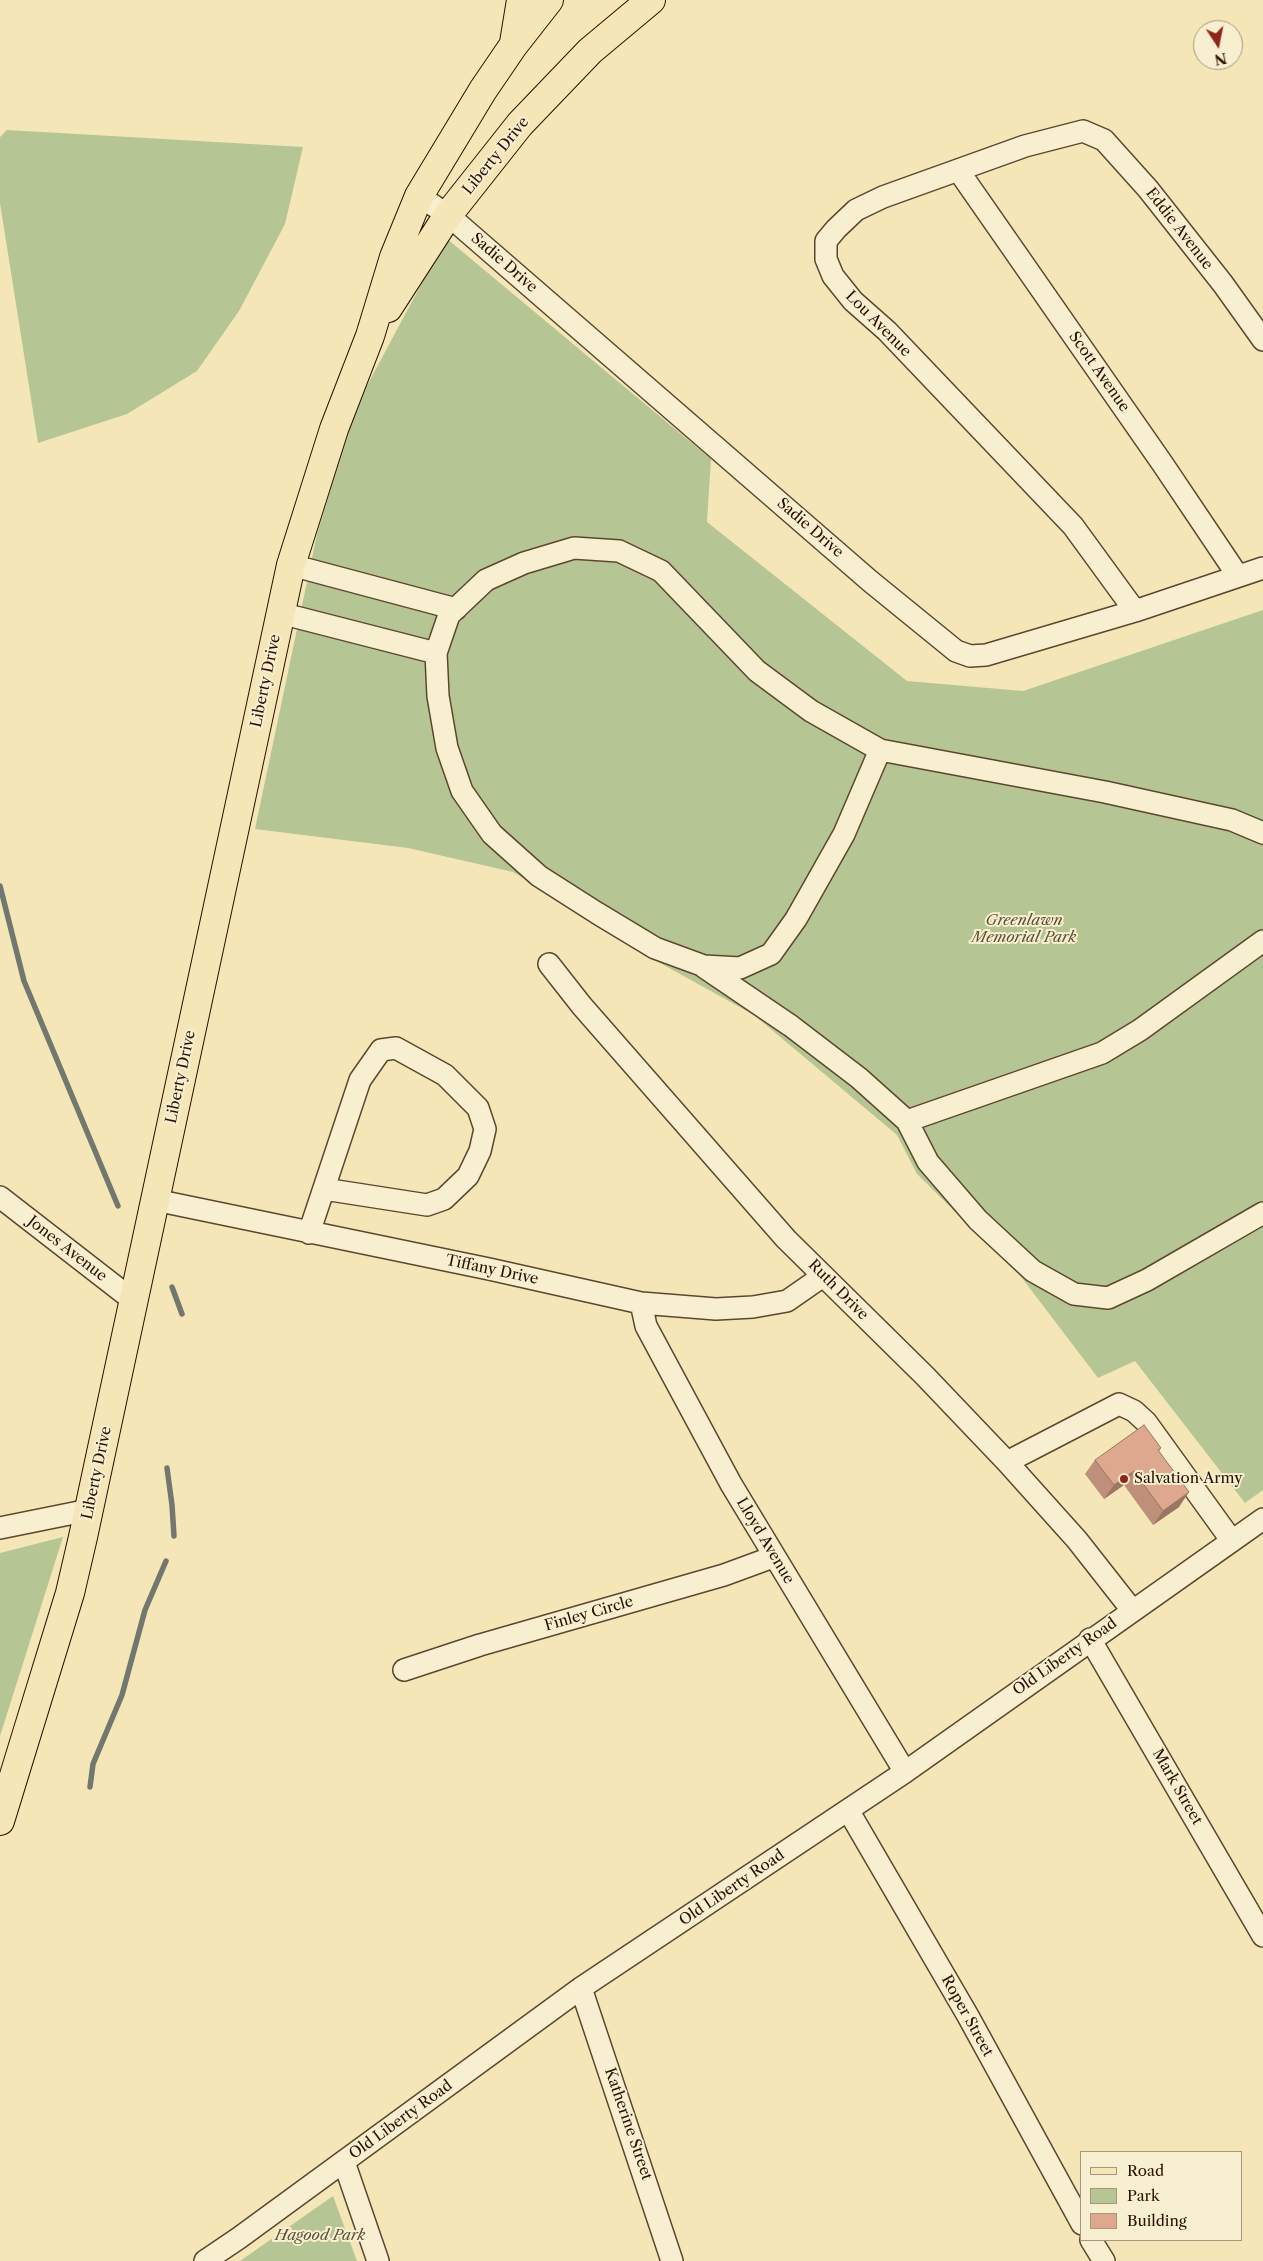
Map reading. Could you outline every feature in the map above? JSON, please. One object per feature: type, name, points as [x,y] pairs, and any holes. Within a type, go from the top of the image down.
[{"type":"main road","points":[[513,46],[521,0]]},
{"type":"main road","name":"Liberty Drive","points":[[0,1821],[70,1593],[291,565],[334,429],[370,336],[394,256],[419,196],[462,124],[513,46],[549,0]]},
{"type":"main road","name":"Liberty Drive","points":[[370,336],[448,215],[520,124],[590,51],[651,0]]},
{"type":"street","name":"Lou Avenue","points":[[1083,131],[1025,146],[883,197],[856,210],[836,228],[826,241],[826,260],[832,276],[853,301],[893,338],[1073,526],[1135,611]]},
{"type":"street","name":"Eddie Avenue","points":[[1083,131],[1104,140],[1148,189],[1223,284],[1263,340]]},
{"type":"street","name":"Scott Avenue","points":[[958,170],[1157,455],[1238,576]]},
{"type":"street","name":"Sadie Drive","points":[[419,196],[448,215],[870,581],[956,651],[970,656],[986,655],[1135,611],[1263,568]]},
{"type":"street","points":[[1263,832],[1232,820],[1105,792],[880,750],[811,711],[757,671],[661,572],[619,551],[574,548],[524,562],[486,580],[449,615],[436,653],[438,696],[447,748],[462,791],[492,834],[539,876],[597,914],[655,948],[704,966],[791,1026],[859,1078],[906,1121],[928,1162],[978,1220],[1033,1271],[1074,1294],[1108,1298],[1147,1280],[1263,1213]]},
{"type":"street","points":[[291,565],[456,609]]},
{"type":"street","points":[[280,613],[436,653]]},
{"type":"street","points":[[704,966],[740,968],[771,954],[796,919],[844,834],[880,750]]},
{"type":"street","points":[[906,1121],[1102,1053],[1140,1030],[1263,941]]},
{"type":"street","name":"Ruth Drive","points":[[549,964],[582,1006],[766,1216],[823,1276],[925,1376],[1015,1458],[1132,1610]]},
{"type":"street","points":[[309,1233],[360,1080],[381,1050],[396,1048],[445,1075],[478,1108],[485,1129],[480,1151],[468,1176],[444,1199],[427,1205],[324,1189]]},
{"type":"street","name":"Jones Avenue","points":[[0,1197],[134,1301]]},
{"type":"street","name":"Tiffany Drive","points":[[155,1200],[489,1269],[641,1303],[716,1308],[753,1308],[786,1301],[823,1276]]},
{"type":"street","name":"Lloyd Avenue","points":[[641,1303],[646,1326],[730,1484],[905,1772]]},
{"type":"street","points":[[1015,1458],[1119,1404],[1134,1411],[1146,1422],[1232,1541]]},
{"type":"street","points":[[0,1528],[89,1510]]},
{"type":"street","name":"Old Liberty Road","points":[[205,2261],[344,2162],[581,1988],[905,1772],[1090,1639],[1263,1519]]},
{"type":"street","name":"Finley Circle","points":[[404,1670],[480,1645],[724,1575],[773,1557]]},
{"type":"street","name":"Mark Street","points":[[1090,1639],[1263,1936]]},
{"type":"street","name":"Roper Street","points":[[848,1810],[968,2016],[1080,2220]]},
{"type":"street","name":"Katherine Street","points":[[581,1988],[672,2261]]},
{"type":"street","points":[[344,2162],[378,2261]]},
{"type":"street","points":[[1092,2241],[1104,2261]]},
{"type":"green space","points":[[7,130],[303,147],[285,224],[239,311],[197,371],[127,414],[38,443],[0,203],[0,137]]},
{"type":"green space","name":"Greenlawn Memorial Park","points":[[446,238],[711,459],[707,522],[907,681],[1023,691],[1263,610],[1263,1490],[1245,1503],[1135,1361],[1098,1378],[1022,1278],[917,1174],[897,1135],[754,1015],[651,958],[513,872],[408,848],[255,829],[317,534],[355,408]]},
{"type":"green space","points":[[63,1537],[0,1736],[0,1553]]},
{"type":"green space","name":"Hagood Park","points":[[333,2196],[357,2261],[240,2261]]},
{"type":"building","points":[[1144,1425],[1161,1448],[1158,1450],[1189,1492],[1163,1511],[1134,1471],[1114,1485],[1095,1460]]},
{"type":"waterway","points":[[0,886],[24,981],[118,1206]]},
{"type":"waterway","points":[[172,1287],[182,1314]]},
{"type":"waterway","points":[[167,1468],[174,1536]]},
{"type":"waterway","points":[[90,1787],[93,1764],[122,1695],[145,1610],[166,1561]]},
{"type":"place","name":"Salvation Army","points":[[1124,1479]]}]
